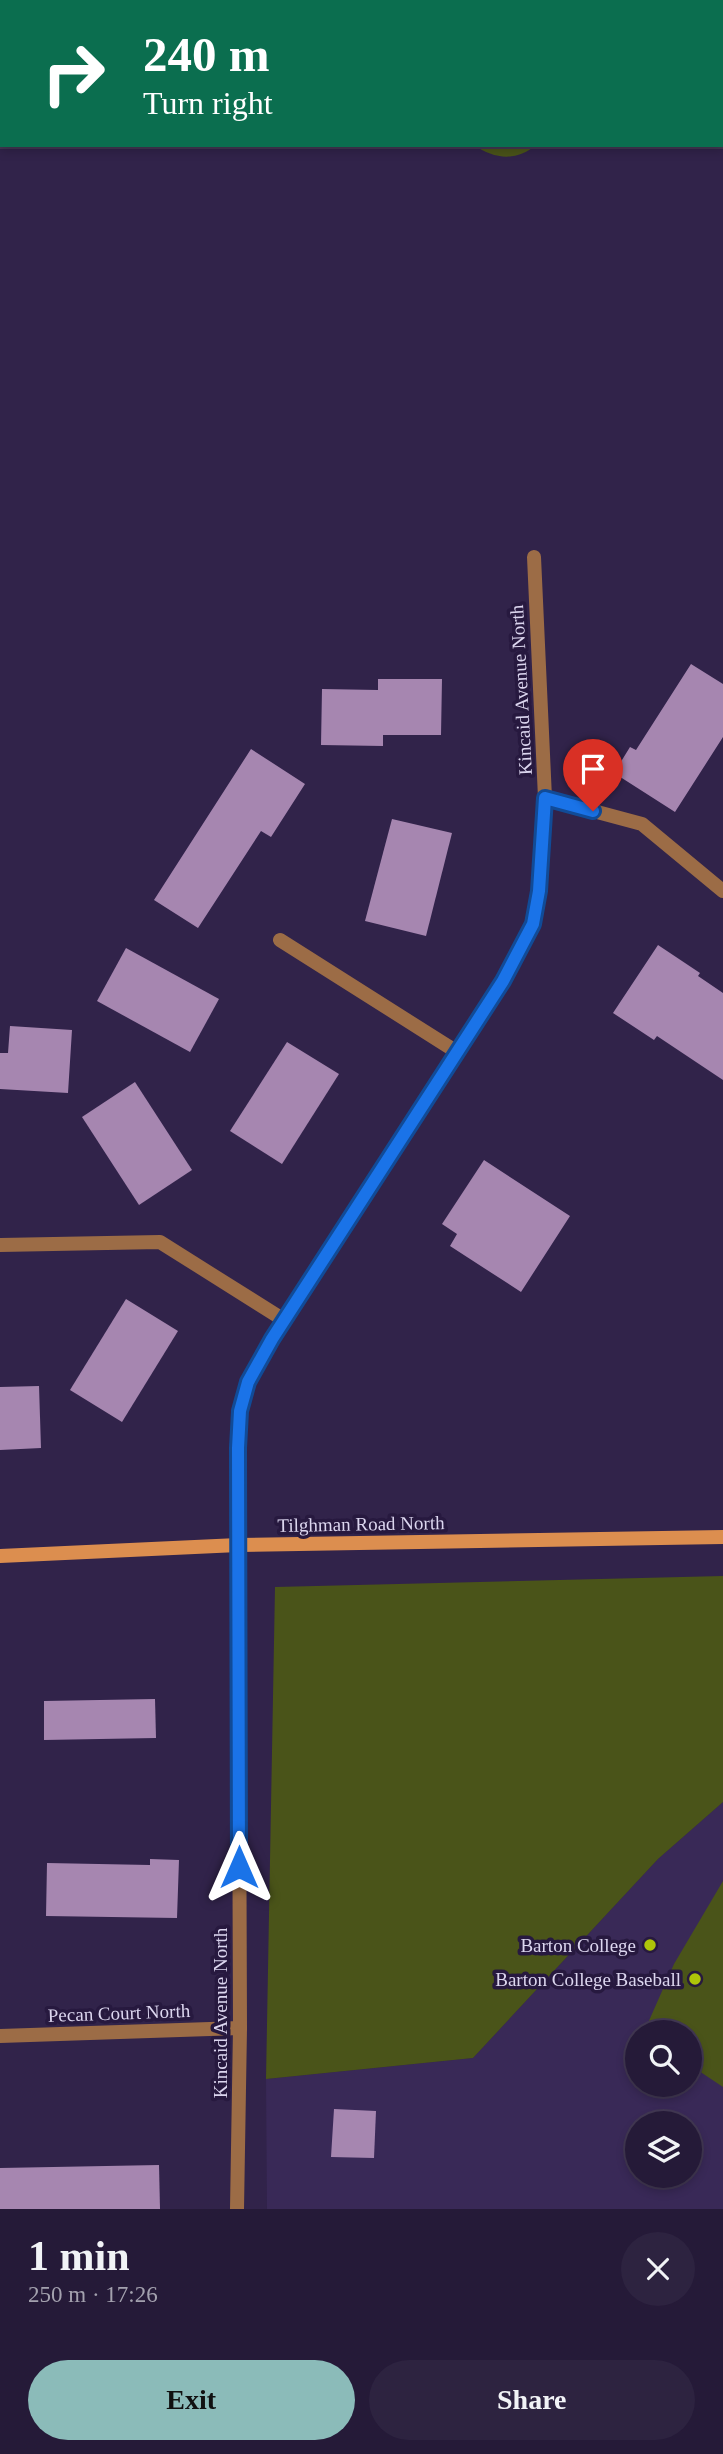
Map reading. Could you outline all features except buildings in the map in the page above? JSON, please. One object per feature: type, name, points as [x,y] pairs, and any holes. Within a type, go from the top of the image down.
[{"type":"street","name":"Kincaid Avenue North","points":[[237,2209],[240,2028],[240,1411],[248,1382],[284,1320],[503,981],[533,924],[539,891],[545,798],[534,557]]},
{"type":"street","points":[[545,798],[642,824],[722,889]]},
{"type":"street","points":[[280,940],[457,1052]]},
{"type":"street","points":[[0,1245],[160,1242],[284,1320]]},
{"type":"street","name":"Tilghman Road North","points":[[0,1556],[238,1545],[723,1536]]},
{"type":"street","name":"Pecan Court North","points":[[0,2036],[240,2028]]},
{"type":"shaded area","name":"Barton College","points":[[723,1802],[723,2209],[267,2209],[266,2079],[473,2058],[658,1859]]},
{"type":"green space","points":[[477,147],[533,147],[521,154],[505,157]]},
{"type":"green space","points":[[723,1576],[723,1802],[658,1859],[473,2058],[266,2079],[275,1587]]},
{"type":"green space","name":"Barton College Baseball","points":[[723,1881],[723,2087],[702,2073],[702,2020],[649,2020],[674,1964]]},
{"type":"place","name":"Barton College","points":[[650,1945]]},
{"type":"place","name":"Barton College Baseball","points":[[695,1979]]},
{"type":"route","points":[[239,1867],[238,1448],[240,1411],[248,1382],[272,1339],[503,981],[533,924],[539,891],[545,798],[593,811]]}]
